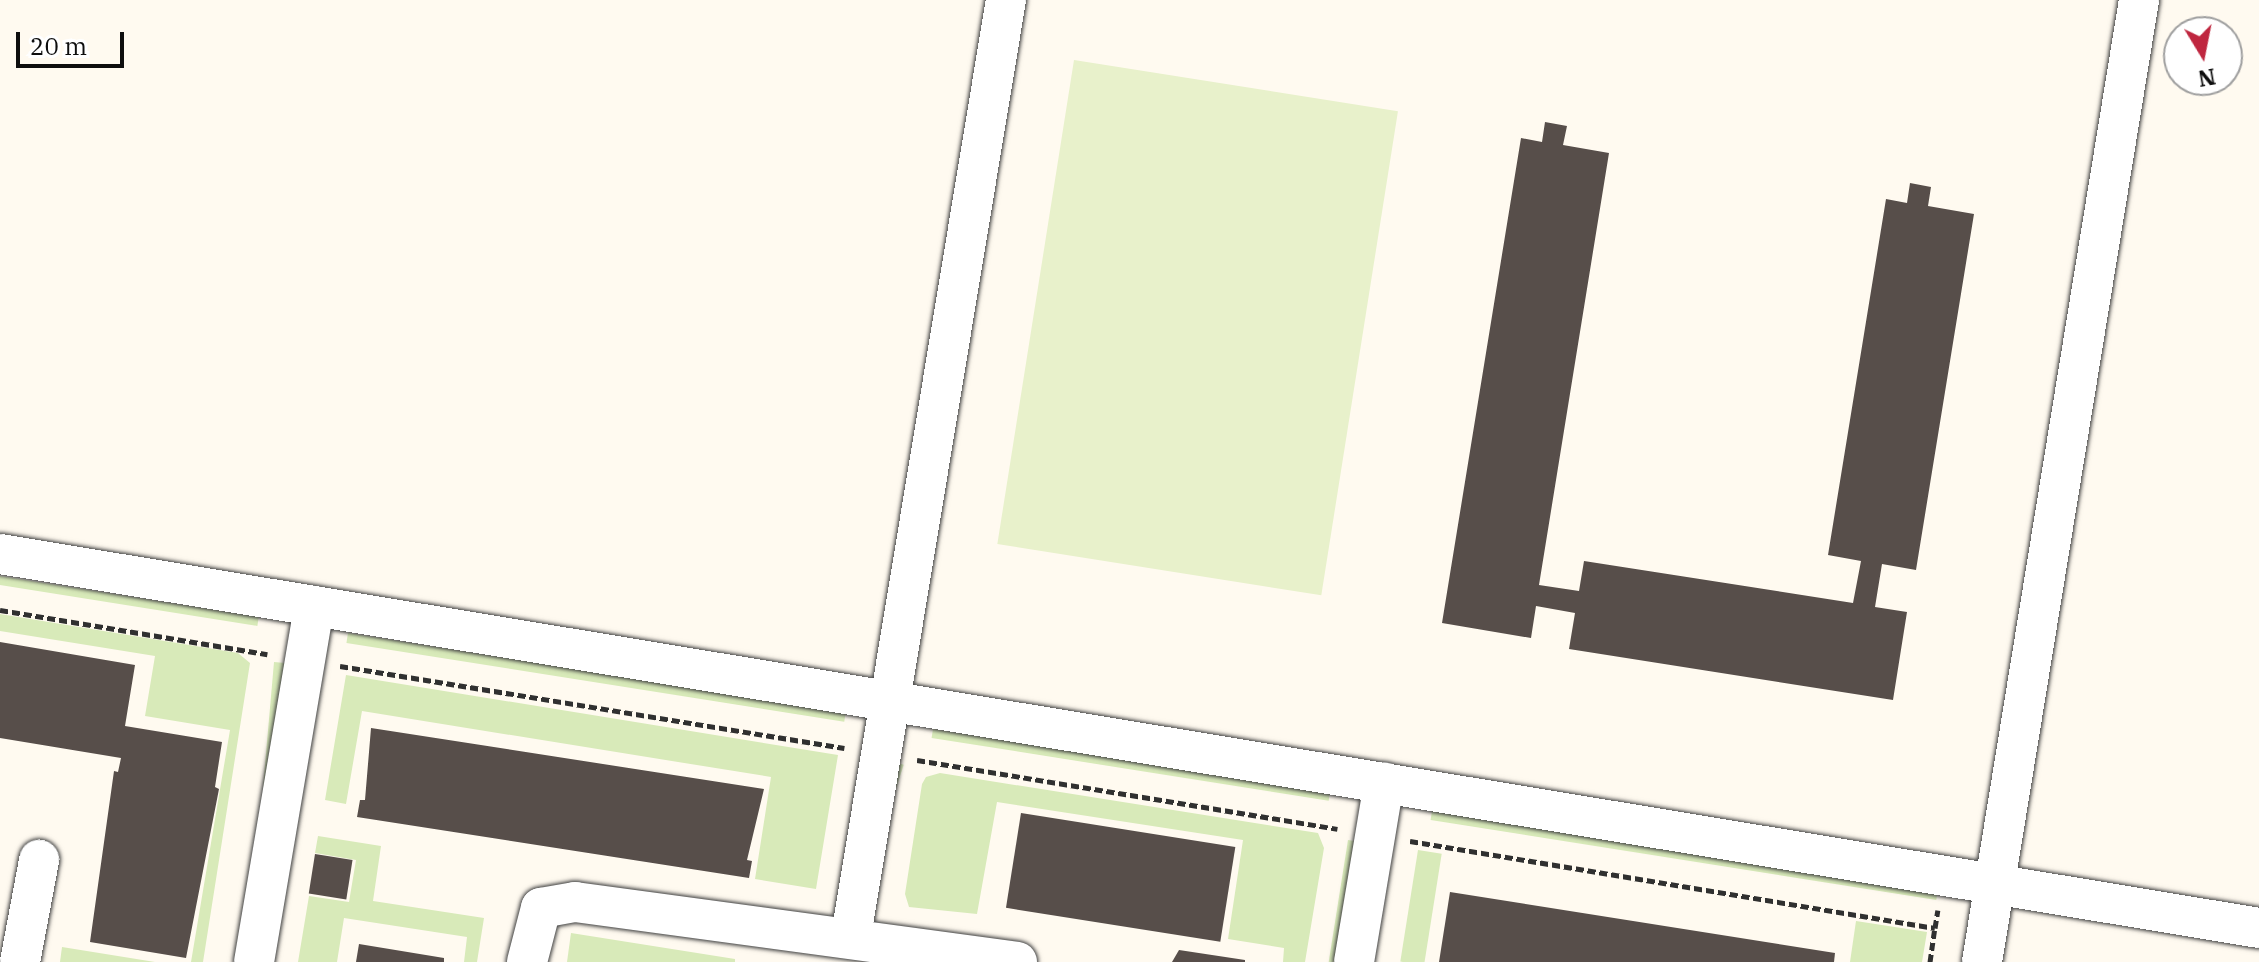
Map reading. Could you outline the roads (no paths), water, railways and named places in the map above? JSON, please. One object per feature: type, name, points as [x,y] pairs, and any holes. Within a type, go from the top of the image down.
[{"type":"street","points":[[851,936],[1006,0]]},
{"type":"street","points":[[1982,962],[2139,0]]},
{"type":"street","points":[[0,554],[1995,881],[2259,928]]},
{"type":"street","points":[[254,962],[314,606]]},
{"type":"street","points":[[1354,962],[1384,782]]},
{"type":"street","points":[[20,962],[39,860]]},
{"type":"street","points":[[527,962],[541,908],[575,902],[851,936],[1017,962]]}]
